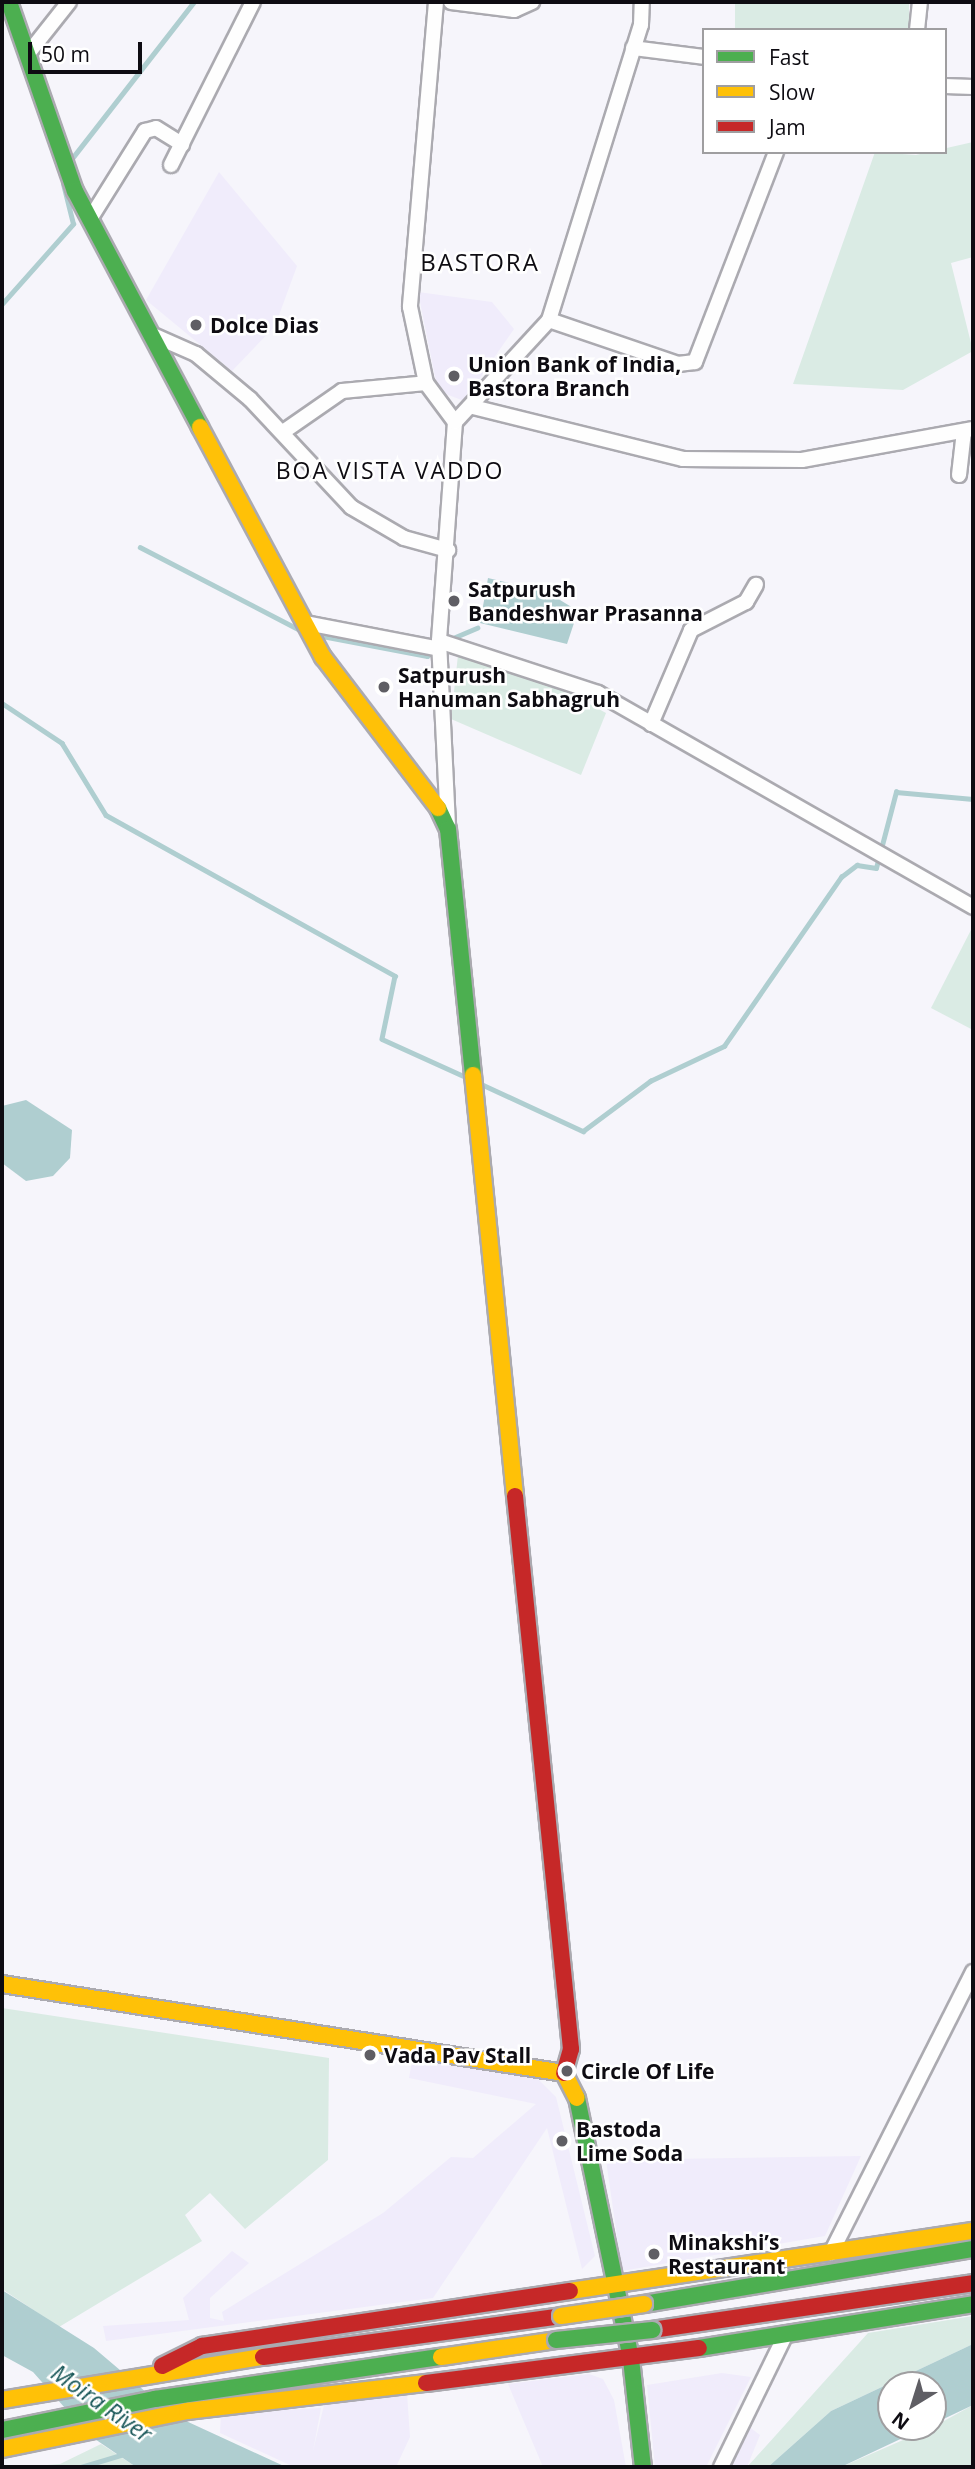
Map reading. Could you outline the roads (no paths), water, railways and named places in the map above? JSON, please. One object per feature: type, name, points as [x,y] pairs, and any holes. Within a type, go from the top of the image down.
[{"type":"main road","points":[[9,2],[31,50],[75,191],[155,336],[309,630],[429,791],[448,829],[571,2049],[564,2073],[578,2101],[631,2359],[643,2467]]},
{"type":"main road","points":[[2,1984],[564,2073]]},
{"type":"main road","points":[[148,2373],[202,2346],[973,2231]]},
{"type":"main road","points":[[2,2400],[127,2376],[643,2304],[973,2249]]},
{"type":"main road","points":[[5,2430],[155,2399],[556,2340],[652,2330],[973,2283]]},
{"type":"main road","points":[[9,2448],[187,2411],[631,2359],[973,2304]]},
{"type":"street","points":[[31,50],[69,2]]},
{"type":"street","points":[[171,165],[253,2]]},
{"type":"street","points":[[436,2],[410,307],[426,383],[454,422],[442,644],[448,829]]},
{"type":"street","points":[[451,2],[514,10],[532,2]]},
{"type":"street","points":[[454,422],[473,407],[512,355],[550,320],[633,48],[642,2]]},
{"type":"street","points":[[917,28],[920,2]]},
{"type":"street","points":[[633,48],[702,57]]},
{"type":"street","points":[[947,86],[973,88]]},
{"type":"street","points":[[90,219],[145,131],[156,128],[182,144]]},
{"type":"street","points":[[550,320],[678,363],[695,362],[775,154]]},
{"type":"street","points":[[155,336],[196,354],[284,432],[351,507],[404,538],[448,550]]},
{"type":"street","points":[[284,432],[342,391],[426,383]]},
{"type":"street","points":[[473,407],[683,459],[802,460],[969,430],[959,475]]},
{"type":"street","points":[[651,724],[691,630],[746,602],[756,584]]},
{"type":"street","points":[[309,630],[442,644],[548,673],[651,724],[879,857],[973,907]]},
{"type":"street","points":[[831,2253],[973,1972]]},
{"type":"street","points":[[722,2467],[786,2334]]},
{"type":"water","points":[[488,578],[547,592],[578,611],[567,644],[480,623]]},
{"type":"water","points":[[26,1100],[72,1130],[70,1158],[53,1176],[26,1181],[2,1163],[2,1106]]},
{"type":"water","name":"Moira River","points":[[2,2290],[94,2348],[173,2415],[286,2467],[136,2467],[89,2435],[33,2372],[2,2355]]},
{"type":"water","points":[[973,2344],[973,2405],[947,2417],[947,2371],[916,2371]]},
{"type":"water","points":[[877,2389],[877,2441],[896,2441],[841,2467],[768,2467],[831,2411]]},
{"type":"waterway","points":[[70,161],[194,2]]},
{"type":"waterway","points":[[2,304],[73,224],[63,184]]},
{"type":"waterway","points":[[140,547],[302,631]]},
{"type":"waterway","points":[[446,641],[477,628]]},
{"type":"waterway","points":[[317,635],[427,656],[434,651]]},
{"type":"waterway","points":[[2,703],[62,743],[106,815],[395,976],[382,1039],[468,1078]]},
{"type":"waterway","points":[[479,1083],[583,1131],[650,1081],[724,1046],[841,877],[857,865],[876,868],[896,792],[973,799]]},
{"type":"waterway","points":[[81,2467],[124,2454]]},
{"type":"place","name":"Dolce Dias","points":[[196,325]]},
{"type":"place","name":"Union Bank of India, Bastora Branch","points":[[454,376]]},
{"type":"place","name":"Satpurush Bandeshwar Prasanna","points":[[454,601]]},
{"type":"place","name":"Satpurush Hanuman Sabhagruh","points":[[384,687]]},
{"type":"place","name":"Vada Pav Stall","points":[[370,2055]]},
{"type":"place","name":"Circle Of Life","points":[[567,2071]]},
{"type":"place","name":"Bastoda Lime Soda","points":[[562,2141]]},
{"type":"place","name":"Minakshi’s Restaurant","points":[[654,2254]]},
{"type":"district","name":"BASTORA","points":[[480,262]]},
{"type":"district","name":"BOA VISTA VADDO","points":[[390,470]]}]
